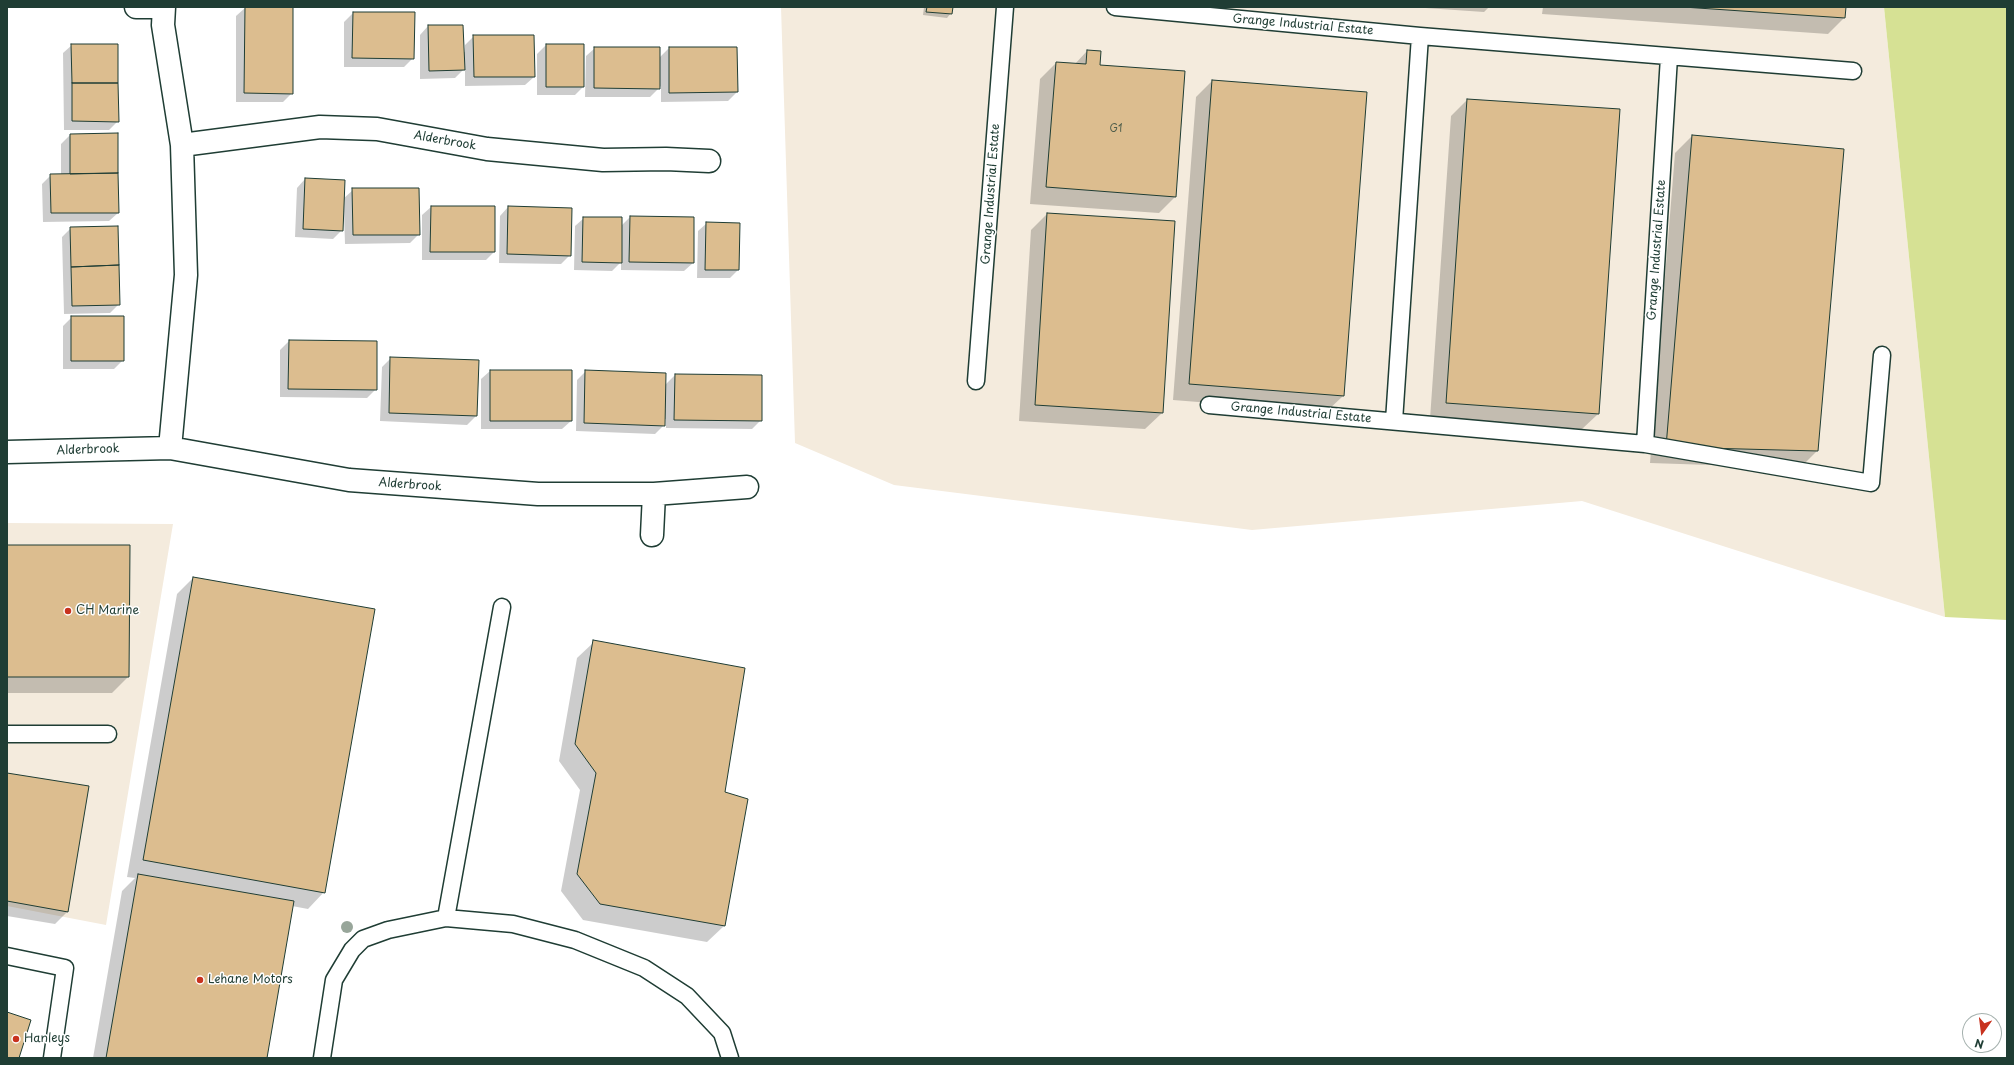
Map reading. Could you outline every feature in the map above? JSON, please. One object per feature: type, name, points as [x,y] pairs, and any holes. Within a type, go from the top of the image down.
[{"type":"street","points":[[136,7],[164,7],[163,25],[182,145],[186,275],[170,448]]},
{"type":"street","name":"Alderbrook","points":[[182,145],[320,126],[377,129],[487,149],[603,160],[666,159],[709,161]]},
{"type":"street","name":"Alderbrook","points":[[7,452],[170,448],[349,480],[538,494],[654,494],[747,487]]},
{"type":"street","points":[[652,535],[654,494]]},
{"type":"lane","name":"Grange Industrial Estate","points":[[976,380],[1005,7]]},
{"type":"lane","name":"Grange Industrial Estate","points":[[1115,7],[1420,36],[1853,71]]},
{"type":"lane","points":[[1394,421],[1420,36]]},
{"type":"lane","name":"Grange Industrial Estate","points":[[1645,444],[1669,57]]},
{"type":"lane","name":"Grange Industrial Estate","points":[[1209,405],[1645,444],[1871,483],[1882,354]]},
{"type":"lane","points":[[446,918],[502,607]]},
{"type":"lane","points":[[7,734],[108,734]]},
{"type":"lane","points":[[322,1058],[334,980],[352,950],[363,939],[388,930],[446,918],[513,924],[575,940],[644,968],[687,996],[722,1033],[730,1058]]},
{"type":"lane","points":[[7,956],[65,968],[52,1058]]},
{"type":"shaded area","points":[[781,7],[1884,7],[1945,617],[1582,501],[1252,530],[894,485],[795,443]]},
{"type":"shaded area","points":[[7,523],[173,524],[106,925],[7,906]]},
{"type":"green space","points":[[1884,7],[2007,7],[2007,620],[1945,617]]},
{"type":"building","points":[[245,7],[293,7],[293,94],[244,93]]},
{"type":"building","points":[[927,7],[953,7],[952,14],[926,12]]},
{"type":"building","points":[[1683,7],[1846,7],[1845,18]]},
{"type":"building","points":[[353,12],[415,12],[414,59],[352,58]]},
{"type":"building","points":[[428,25],[463,25],[465,70],[429,71]]},
{"type":"building","points":[[473,35],[534,35],[535,77],[474,77]]},
{"type":"building","points":[[71,44],[118,44],[118,83],[72,83]]},
{"type":"building","points":[[546,44],[584,44],[584,87],[546,87]]},
{"type":"building","points":[[594,47],[660,47],[660,89],[594,88]]},
{"type":"building","points":[[669,47],[737,47],[738,92],[669,93]]},
{"type":"building","points":[[1087,50],[1101,51],[1100,65],[1185,71],[1176,197],[1046,187],[1056,62],[1086,64]]},
{"type":"building","points":[[1212,80],[1367,92],[1344,396],[1189,384]]},
{"type":"building","points":[[72,83],[118,83],[119,122],[72,121]]},
{"type":"building","points":[[1467,99],[1620,109],[1599,414],[1446,403]]},
{"type":"building","points":[[118,133],[118,173],[70,174],[70,134]]},
{"type":"building","points":[[1692,135],[1844,149],[1818,451],[1666,447]]},
{"type":"building","points":[[118,173],[119,213],[51,213],[50,174]]},
{"type":"building","points":[[305,178],[345,180],[343,231],[303,229]]},
{"type":"building","points":[[352,188],[419,188],[420,235],[353,235]]},
{"type":"building","points":[[431,206],[495,206],[495,252],[430,252]]},
{"type":"building","points":[[508,206],[572,208],[571,256],[507,254]]},
{"type":"building","points":[[1047,213],[1175,221],[1163,413],[1035,405]]},
{"type":"building","points":[[630,216],[694,217],[694,263],[629,262]]},
{"type":"building","points":[[583,217],[622,217],[622,263],[582,262]]},
{"type":"building","points":[[706,222],[740,223],[739,270],[705,270]]},
{"type":"building","points":[[118,226],[119,265],[71,267],[70,227]]},
{"type":"building","points":[[119,265],[120,305],[72,306],[71,267]]},
{"type":"building","points":[[71,316],[124,316],[124,361],[71,361]]},
{"type":"building","points":[[289,340],[377,341],[377,390],[288,389]]},
{"type":"building","points":[[390,357],[479,360],[477,416],[389,413]]},
{"type":"building","points":[[490,370],[572,370],[572,421],[490,421]]},
{"type":"building","points":[[585,370],[666,373],[665,426],[584,423]]},
{"type":"building","points":[[675,374],[762,375],[762,421],[674,420]]},
{"type":"building","name":"CH Marine","points":[[7,545],[130,545],[129,677],[7,677]]},
{"type":"building","points":[[193,577],[375,609],[325,893],[143,860]]},
{"type":"building","points":[[593,640],[745,668],[725,792],[748,799],[725,926],[600,904],[577,874],[596,773],[575,744]]},
{"type":"building","points":[[7,773],[89,786],[68,912],[7,901]]},
{"type":"building","name":"Lehane Motors","points":[[138,874],[294,901],[267,1058],[106,1058]]},
{"type":"building","name":"Hanleys","points":[[7,1012],[31,1020],[19,1058],[7,1058]]},
{"type":"place","name":"CH Marine","points":[[68,611]]},
{"type":"place","name":"Lehane Motors","points":[[200,980]]},
{"type":"place","name":"Hanleys","points":[[16,1039]]}]
